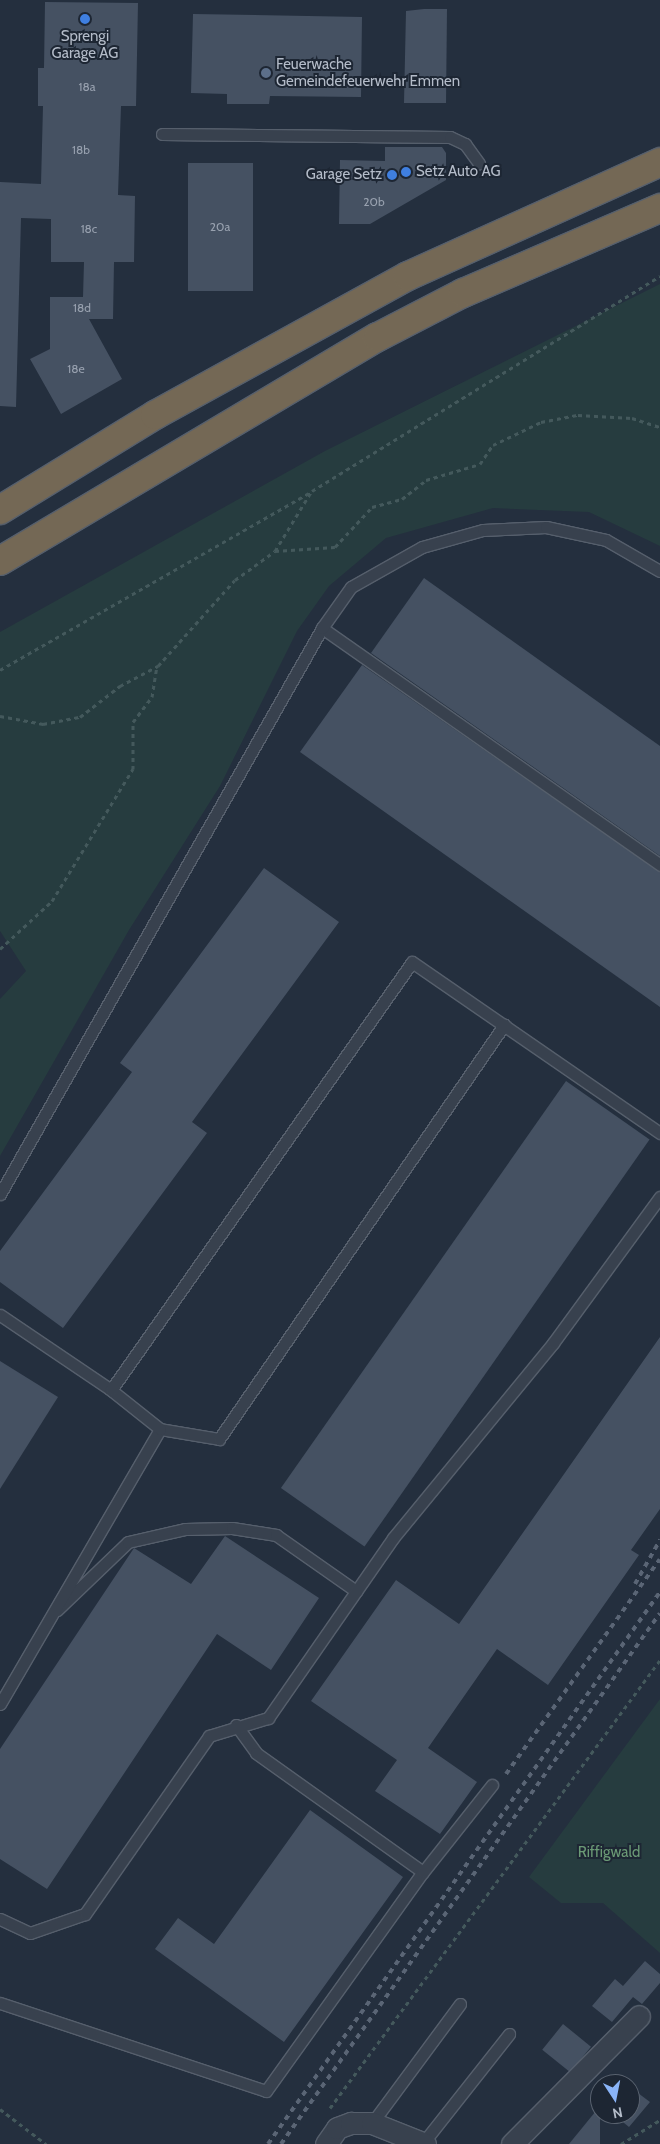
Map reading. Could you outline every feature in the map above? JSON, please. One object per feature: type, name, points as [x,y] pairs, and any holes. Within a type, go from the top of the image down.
[{"type":"highway","points":[[0,510],[155,415],[408,276],[660,162]]},
{"type":"highway","points":[[0,561],[378,337],[463,293],[660,208]]},
{"type":"highway","points":[[0,491],[91,439],[155,415]]},
{"type":"street","points":[[512,2144],[639,2016]]},
{"type":"street","points":[[326,2144],[337,2128],[372,2123],[424,2144]]},
{"type":"lane","points":[[162,134],[450,137],[465,144],[479,162]]},
{"type":"lane","points":[[0,1194],[322,628],[351,587],[422,547],[483,530],[546,527],[606,540],[660,571]]},
{"type":"lane","points":[[322,628],[660,865]]},
{"type":"lane","points":[[111,1390],[412,962],[660,1133]]},
{"type":"lane","points":[[0,1315],[111,1390],[160,1429],[219,1439],[504,1025]]},
{"type":"lane","points":[[0,1919],[30,1933],[84,1914],[209,1736],[236,1724],[268,1718],[393,1538],[553,1343],[660,1197]]},
{"type":"lane","points":[[0,1704],[47,1620],[160,1429]]},
{"type":"lane","points":[[47,1620],[128,1542],[185,1529],[232,1528],[276,1535],[356,1591]]},
{"type":"lane","points":[[236,1724],[256,1753],[423,1872]]},
{"type":"lane","points":[[0,2003],[266,2091],[423,1872],[492,1785]]},
{"type":"lane","points":[[372,2123],[460,2004]]},
{"type":"lane","points":[[424,2144],[509,2034]]},
{"type":"path","points":[[0,670],[312,491],[660,276]]},
{"type":"path","points":[[275,551],[335,547],[372,507],[402,499],[426,480],[480,464],[493,445],[541,422],[578,415],[632,418],[660,427]]},
{"type":"path","points":[[0,716],[43,724],[80,717],[120,686],[158,666],[235,580],[275,551],[312,491]]},
{"type":"path","points":[[0,949],[52,901],[133,769],[132,722],[152,697],[158,666]]},
{"type":"path","points":[[324,2116],[660,1660]]},
{"type":"path","points":[[0,2109],[46,2144]]},
{"type":"path","points":[[621,2144],[660,2120]]},
{"type":"green space","points":[[660,284],[660,546],[589,512],[493,508],[386,538],[329,586],[297,631],[220,786],[129,930],[0,1156],[0,999],[26,971],[0,931],[0,632],[325,451]]},
{"type":"green space","name":"Riffigwald","points":[[660,1699],[660,1953],[603,1903],[561,1903],[529,1877]]},
{"type":"building","points":[[45,2],[138,3],[136,106],[121,106],[118,195],[135,196],[134,262],[114,262],[113,319],[89,319],[122,379],[61,414],[30,359],[50,349],[50,297],[83,297],[84,262],[51,262],[51,219],[21,218],[16,407],[0,406],[0,182],[41,184],[43,106],[38,106],[38,68],[44,68]]},
{"type":"building","points":[[447,9],[446,103],[404,103],[406,11]]},
{"type":"building","points":[[193,14],[362,17],[361,97],[270,96],[269,104],[227,104],[227,94],[191,93]]},
{"type":"building","points":[[385,147],[442,147],[446,153],[446,180],[370,224],[339,224],[340,160],[385,161]]},
{"type":"building","points":[[188,163],[253,163],[253,291],[188,291]]},
{"type":"building","points":[[424,578],[660,746],[660,856],[371,653]]},
{"type":"building","points":[[362,665],[660,872],[660,1007],[300,752]]},
{"type":"building","points":[[264,868],[339,922],[192,1122],[207,1133],[63,1328],[0,1282],[0,1251],[132,1072],[120,1063]]},
{"type":"building","points":[[566,1081],[650,1140],[364,1547],[281,1488]]},
{"type":"building","points":[[660,1337],[660,1509],[631,1550],[639,1555],[548,1685],[497,1649],[428,1748],[477,1782],[440,1834],[375,1791],[397,1760],[311,1701],[396,1580],[459,1624]]},
{"type":"building","points":[[0,1361],[58,1397],[0,1489]]},
{"type":"building","points":[[225,1536],[319,1598],[271,1670],[217,1634],[47,1889],[0,1859],[0,1749],[134,1548],[191,1584]]},
{"type":"building","points":[[310,1810],[403,1877],[284,2042],[155,1949],[178,1918],[214,1944]]},
{"type":"building","points":[[645,1961],[660,1974],[660,1983],[642,2004],[633,1997],[612,2022],[592,2006],[615,1979],[623,1986]]},
{"type":"building","points":[[563,2024],[591,2047],[570,2072],[542,2050]]},
{"type":"building","points":[[640,2094],[650,2102],[640,2114]]},
{"type":"building","points":[[590,2118],[590,2124],[600,2124],[600,2144],[569,2144]]},
{"type":"railway","points":[[635,1584],[660,1540]]},
{"type":"railway","points":[[506,1774],[660,1559]]},
{"type":"railway","points":[[268,2144],[660,1592]]},
{"type":"railway","points":[[281,2144],[660,1613]]},
{"type":"place","name":"Sprengi Garage AG","points":[[85,19]]},
{"type":"place","name":"Feuerwache Gemeindefeuerwehr Emmen","points":[[266,73]]},
{"type":"place","name":"Setz Auto AG","points":[[406,172]]},
{"type":"place","name":"Garage Setz","points":[[392,175]]}]
